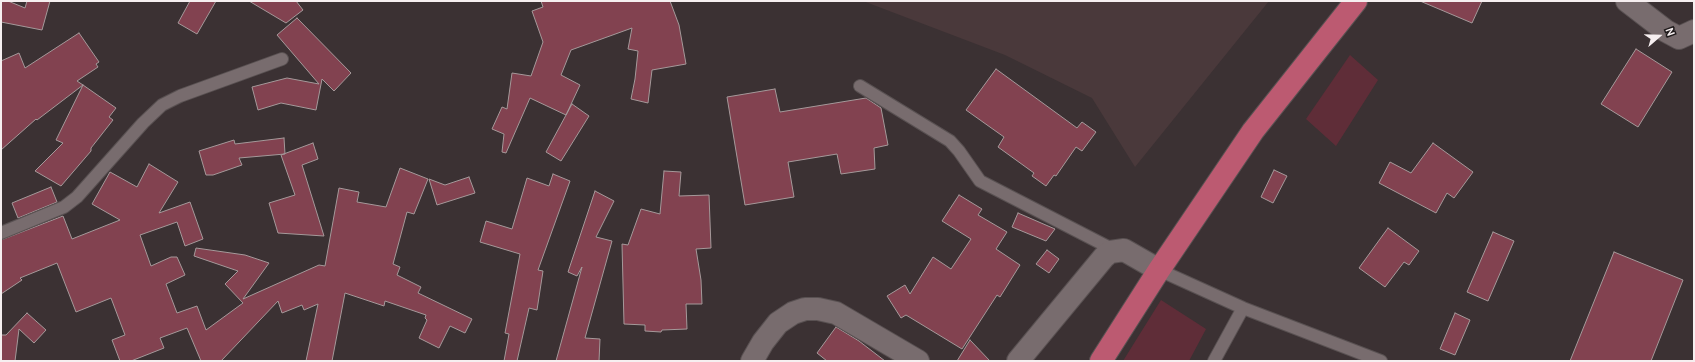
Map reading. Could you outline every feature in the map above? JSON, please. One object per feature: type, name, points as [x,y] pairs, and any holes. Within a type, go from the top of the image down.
[{"type":"highway","points":[[1101,361],[1159,270],[1253,131],[1356,1]]},
{"type":"street","points":[[1627,1],[1666,31],[1679,38],[1694,31]]},
{"type":"street","points":[[1018,361],[1104,257],[1116,251],[1124,250],[1159,270]]},
{"type":"street","points":[[752,361],[778,323],[799,311],[818,309],[836,313],[918,361]]},
{"type":"lane","points":[[1,233],[64,207],[77,197],[143,123],[162,105],[180,96],[282,59]]},
{"type":"lane","points":[[860,86],[950,141],[960,151],[980,181],[1116,251]]},
{"type":"lane","points":[[1159,270],[1243,308],[1381,361]]},
{"type":"lane","points":[[1214,361],[1243,308]]},
{"type":"shaded area","points":[[863,1],[1269,1],[1135,167],[1092,98],[1005,55]]},
{"type":"shaded area","points":[[1350,55],[1378,80],[1336,146],[1306,119]]},
{"type":"shaded area","points":[[1161,300],[1206,329],[1189,361],[1123,361]]},
{"type":"building","points":[[1,1],[8,1],[25,8],[27,1],[50,1],[42,30],[1,22]]},
{"type":"building","points":[[190,1],[216,1],[197,34],[178,23]]},
{"type":"building","points":[[249,1],[296,1],[303,10],[286,23]]},
{"type":"building","points":[[541,1],[670,1],[679,25],[686,64],[652,70],[648,103],[631,99],[638,51],[628,49],[632,28],[571,50],[561,75],[580,85],[566,115],[530,98],[506,153],[502,152],[504,134],[492,129],[502,107],[507,109],[512,73],[531,76],[543,42],[532,11],[543,7]]},
{"type":"building","points":[[1420,1],[1482,1],[1472,23]]},
{"type":"building","points":[[297,18],[351,73],[334,91],[322,79],[316,110],[281,103],[258,110],[252,87],[287,78],[319,84],[277,35]]},
{"type":"building","points":[[79,33],[99,62],[96,64],[98,67],[77,81],[83,85],[37,120],[36,119],[1,150],[1,61],[19,53],[25,68]]},
{"type":"building","points":[[1636,49],[1672,72],[1638,127],[1601,104]]},
{"type":"building","points":[[996,69],[1077,128],[1082,122],[1096,132],[1082,151],[1076,147],[1056,176],[1054,175],[1046,186],[1032,176],[1034,173],[998,147],[1004,137],[966,110]]},
{"type":"building","points":[[83,85],[116,108],[109,117],[113,120],[91,148],[91,151],[61,186],[35,171],[63,143],[56,140]]},
{"type":"building","points":[[775,89],[780,112],[866,98],[881,108],[888,145],[874,148],[875,169],[841,174],[837,154],[788,162],[794,197],[745,205],[727,97]]},
{"type":"building","points":[[572,104],[589,116],[561,161],[546,152]]},
{"type":"building","points":[[284,138],[285,154],[239,158],[242,165],[213,175],[206,175],[199,151],[234,140],[235,144]]},
{"type":"building","points":[[313,143],[318,159],[302,165],[324,236],[278,233],[269,203],[295,195],[281,155]]},
{"type":"building","points":[[1433,143],[1473,172],[1454,198],[1447,193],[1436,213],[1379,183],[1390,162],[1411,173]]},
{"type":"building","points":[[149,164],[178,182],[159,213],[190,202],[203,239],[185,246],[177,222],[140,235],[151,266],[171,257],[177,257],[185,275],[166,284],[177,313],[197,306],[206,330],[243,303],[225,284],[238,271],[194,256],[196,248],[245,255],[269,263],[243,299],[319,265],[325,266],[339,188],[359,192],[357,202],[386,207],[400,168],[428,179],[414,214],[407,212],[393,264],[400,267],[397,275],[421,287],[418,293],[472,319],[465,333],[450,326],[439,348],[419,338],[427,320],[425,318],[426,315],[385,301],[384,306],[345,293],[332,361],[306,361],[318,304],[304,310],[302,305],[282,313],[278,301],[221,361],[201,361],[187,328],[160,338],[164,348],[131,361],[120,361],[112,340],[125,335],[111,298],[76,312],[57,263],[20,278],[22,280],[1,294],[1,240],[63,216],[72,239],[120,220],[92,204],[110,172],[137,187]]},
{"type":"building","points":[[1274,170],[1287,176],[1273,203],[1261,197]]},
{"type":"building","points":[[664,171],[681,172],[679,196],[709,195],[711,248],[696,249],[701,280],[702,304],[686,304],[687,329],[662,330],[661,332],[645,331],[645,325],[624,324],[622,244],[628,245],[641,209],[660,214]]},
{"type":"building","points":[[553,174],[570,181],[538,270],[543,271],[537,310],[529,308],[517,361],[504,361],[509,334],[505,333],[520,254],[480,242],[486,221],[512,229],[527,178],[549,186]]},
{"type":"building","points":[[469,177],[475,193],[437,205],[429,179],[445,185]]},
{"type":"building","points":[[51,187],[57,202],[18,218],[12,203]]},
{"type":"building","points":[[595,191],[614,201],[596,237],[612,241],[585,338],[600,339],[599,361],[556,361],[582,267],[577,276],[568,272]]},
{"type":"building","points":[[959,195],[982,209],[978,215],[1007,232],[996,249],[1020,265],[1000,297],[997,295],[962,349],[906,315],[901,318],[887,296],[905,285],[910,294],[933,257],[951,269],[971,239],[942,221]]},
{"type":"building","points":[[1018,213],[1055,229],[1046,241],[1012,227]]},
{"type":"building","points":[[1388,228],[1419,251],[1409,265],[1404,262],[1385,287],[1359,268]]},
{"type":"building","points":[[1493,232],[1514,241],[1488,301],[1467,292]]},
{"type":"building","points":[[1047,250],[1059,259],[1049,273],[1036,264]]},
{"type":"building","points":[[1614,252],[1683,280],[1651,361],[1570,361]]},
{"type":"building","points":[[27,313],[46,330],[34,343],[19,329],[15,361],[1,361],[1,335],[6,335]]},
{"type":"building","points":[[1455,313],[1470,320],[1455,355],[1440,349]]},
{"type":"building","points":[[836,327],[859,341],[885,361],[827,361],[817,353]]},
{"type":"building","points":[[970,340],[990,361],[957,361]]}]
